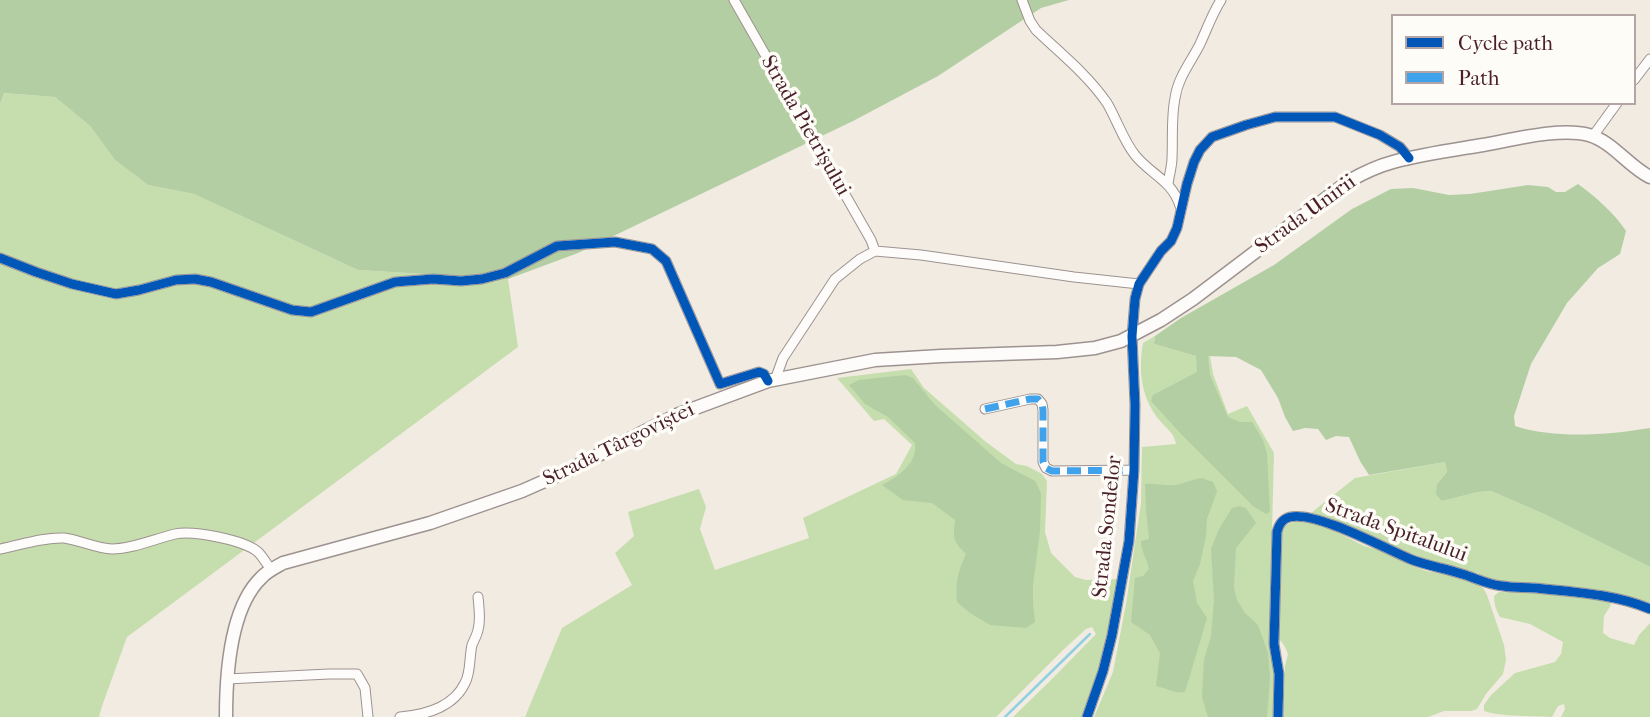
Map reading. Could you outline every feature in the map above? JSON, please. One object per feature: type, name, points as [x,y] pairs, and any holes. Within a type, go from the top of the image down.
[{"type":"main road","name":"Strada Unirii","points":[[1132,336],[1211,287],[1349,181],[1380,166],[1409,158],[1531,136],[1576,133],[1593,136]]},
{"type":"main road","points":[[1593,136],[1605,142],[1640,172],[1650,177]]},
{"type":"main road","name":"Strada Târgoviștei","points":[[226,717],[234,634],[243,607],[254,585],[262,576],[283,563],[430,523],[522,491],[565,472],[723,390],[875,360],[1084,350],[1132,336]]},
{"type":"street","name":"Strada Pietrișului","points":[[734,0],[875,251]]},
{"type":"street","points":[[1022,0],[1036,30],[1088,79],[1107,103],[1136,156],[1146,168],[1168,184],[1176,195],[1180,218],[1171,241],[1139,284],[1132,336]]},
{"type":"street","points":[[1168,184],[1172,160],[1174,98],[1187,64],[1200,45],[1211,15],[1221,0]]},
{"type":"street","points":[[1636,77],[1650,59]]},
{"type":"street","points":[[1593,136],[1616,105]]},
{"type":"street","points":[[1180,209],[1194,162],[1200,150],[1212,137],[1276,117],[1335,117],[1380,135],[1400,147],[1409,158]]},
{"type":"street","points":[[0,258],[72,284],[116,293],[177,280],[195,279],[292,310],[310,312],[395,282],[433,279],[461,281],[505,273],[558,246],[615,242],[637,246],[652,249],[667,261],[723,390]]},
{"type":"street","points":[[771,381],[835,279],[875,251],[1139,284]]},
{"type":"street","name":"Strada Sondelor","points":[[1087,717],[1112,635],[1129,541],[1134,470],[1135,395],[1132,336]]},
{"type":"street","name":"Strada Sondelor","points":[[985,409],[1038,399],[1043,410],[1043,462],[1046,468],[1052,471],[1134,470]]},
{"type":"street","name":"Strada Spitalului","points":[[1278,717],[1279,674],[1274,631],[1277,532],[1282,520],[1291,517],[1318,520],[1417,562],[1461,573],[1488,584],[1631,601],[1650,609]]},
{"type":"street","points":[[0,550],[60,538],[109,549],[127,548],[178,533],[193,532],[253,549],[271,570]]},
{"type":"street","points":[[400,717],[439,709],[454,699],[465,683],[480,621],[478,597]]},
{"type":"street","points":[[228,679],[357,674],[365,688],[368,717]]},
{"type":"green space","points":[[0,0],[1069,0],[1041,8],[938,76],[853,121],[578,253],[508,279],[358,270],[194,194],[148,185],[115,160],[90,126],[55,97],[4,93],[0,104]]},
{"type":"green space","points":[[4,93],[55,97],[90,126],[115,160],[148,185],[194,194],[358,270],[508,279],[518,347],[127,637],[99,717],[0,717],[0,104]]},
{"type":"green space","points":[[1578,184],[1604,206],[1626,231],[1620,254],[1598,268],[1567,303],[1531,364],[1514,416],[1515,426],[1547,433],[1582,435],[1650,428],[1650,567],[1544,514],[1491,491],[1442,501],[1436,494],[1437,484],[1447,472],[1445,462],[1369,475],[1349,437],[1336,436],[1326,440],[1318,429],[1293,431],[1261,370],[1236,357],[1208,356],[1210,375],[1228,417],[1240,422],[1252,422],[1263,440],[1267,454],[1270,512],[1266,514],[1253,506],[1151,401],[1153,395],[1197,372],[1196,356],[1154,344],[1155,336],[1181,318],[1274,265],[1352,209],[1391,189],[1413,188],[1449,195],[1528,185],[1565,192]]},
{"type":"green space","points":[[1155,336],[1154,344],[1196,356],[1210,356],[1213,374],[1228,414],[1247,406],[1274,453],[1270,609],[1275,717],[1094,717],[1113,672],[1126,604],[1141,503],[1142,447],[1176,444],[1172,434],[1149,404],[1141,374],[1143,343]]},
{"type":"green space","points":[[911,369],[924,388],[986,442],[1016,464],[1042,474],[1047,481],[1045,532],[1051,553],[1075,577],[1086,580],[1117,579],[1113,617],[1104,655],[1082,717],[1013,717],[1096,634],[1092,627],[1086,629],[1063,650],[996,717],[525,717],[562,628],[632,585],[615,553],[634,536],[628,512],[699,489],[706,507],[700,529],[715,570],[809,538],[803,518],[896,474],[912,445],[884,419],[874,421],[837,378]]},
{"type":"green space","points":[[905,375],[913,378],[935,405],[1001,463],[1035,481],[1041,493],[1040,531],[1033,585],[1035,622],[1026,628],[990,625],[957,602],[958,577],[966,554],[955,539],[955,520],[932,503],[903,500],[882,485],[910,463],[915,443],[888,417],[865,404],[849,385],[859,380]]},
{"type":"green space","points":[[1445,462],[1447,472],[1437,484],[1442,501],[1491,491],[1544,514],[1650,567],[1650,604],[1611,594],[1487,580],[1478,573],[1435,565],[1311,513],[1355,478]]},
{"type":"green space","points":[[1202,478],[1213,482],[1217,491],[1207,519],[1200,564],[1193,581],[1197,603],[1207,618],[1185,692],[1178,692],[1156,686],[1160,653],[1150,635],[1131,622],[1135,578],[1143,576],[1149,569],[1141,541],[1149,539],[1145,484],[1174,485]]},
{"type":"green space","points":[[1232,508],[1246,508],[1256,523],[1236,548],[1234,588],[1245,613],[1258,625],[1268,653],[1270,678],[1267,717],[1208,717],[1202,697],[1204,660],[1211,636],[1214,600],[1211,549]]},
{"type":"green space","points":[[1300,520],[1327,527],[1364,546],[1383,551],[1426,571],[1457,576],[1483,588],[1504,645],[1506,660],[1503,674],[1477,709],[1444,711],[1428,717],[1283,717],[1288,654],[1277,632],[1279,538],[1286,525]]},
{"type":"green space","points":[[1499,592],[1539,593],[1609,601],[1611,605],[1604,616],[1603,633],[1610,638],[1634,645],[1650,623],[1650,717],[1561,717],[1564,704],[1558,706],[1552,717],[1484,711],[1484,705],[1491,695],[1515,673],[1555,662],[1561,654],[1563,642],[1530,624],[1500,617],[1494,599]]},
{"type":"waterway","points":[[1005,717],[1090,634]]},
{"type":"marked path","points":[[985,409],[1038,399],[1043,410],[1043,462],[1046,468],[1052,471],[1134,470]]},
{"type":"cycle path","points":[[1087,717],[1112,635],[1129,541],[1134,470],[1132,336],[1135,299],[1139,284],[1171,241],[1177,228],[1187,184],[1200,150],[1212,137],[1275,117],[1335,117],[1380,135],[1400,147],[1409,158]]},
{"type":"cycle path","points":[[0,258],[72,284],[116,294],[176,280],[195,279],[292,310],[311,312],[395,282],[482,279],[505,273],[557,246],[615,242],[652,249],[666,261],[720,384],[759,372],[764,374],[768,381]]},
{"type":"cycle path","points":[[1278,717],[1279,674],[1274,644],[1277,532],[1281,522],[1290,517],[1316,519],[1416,561],[1492,584],[1594,594],[1650,609]]}]
